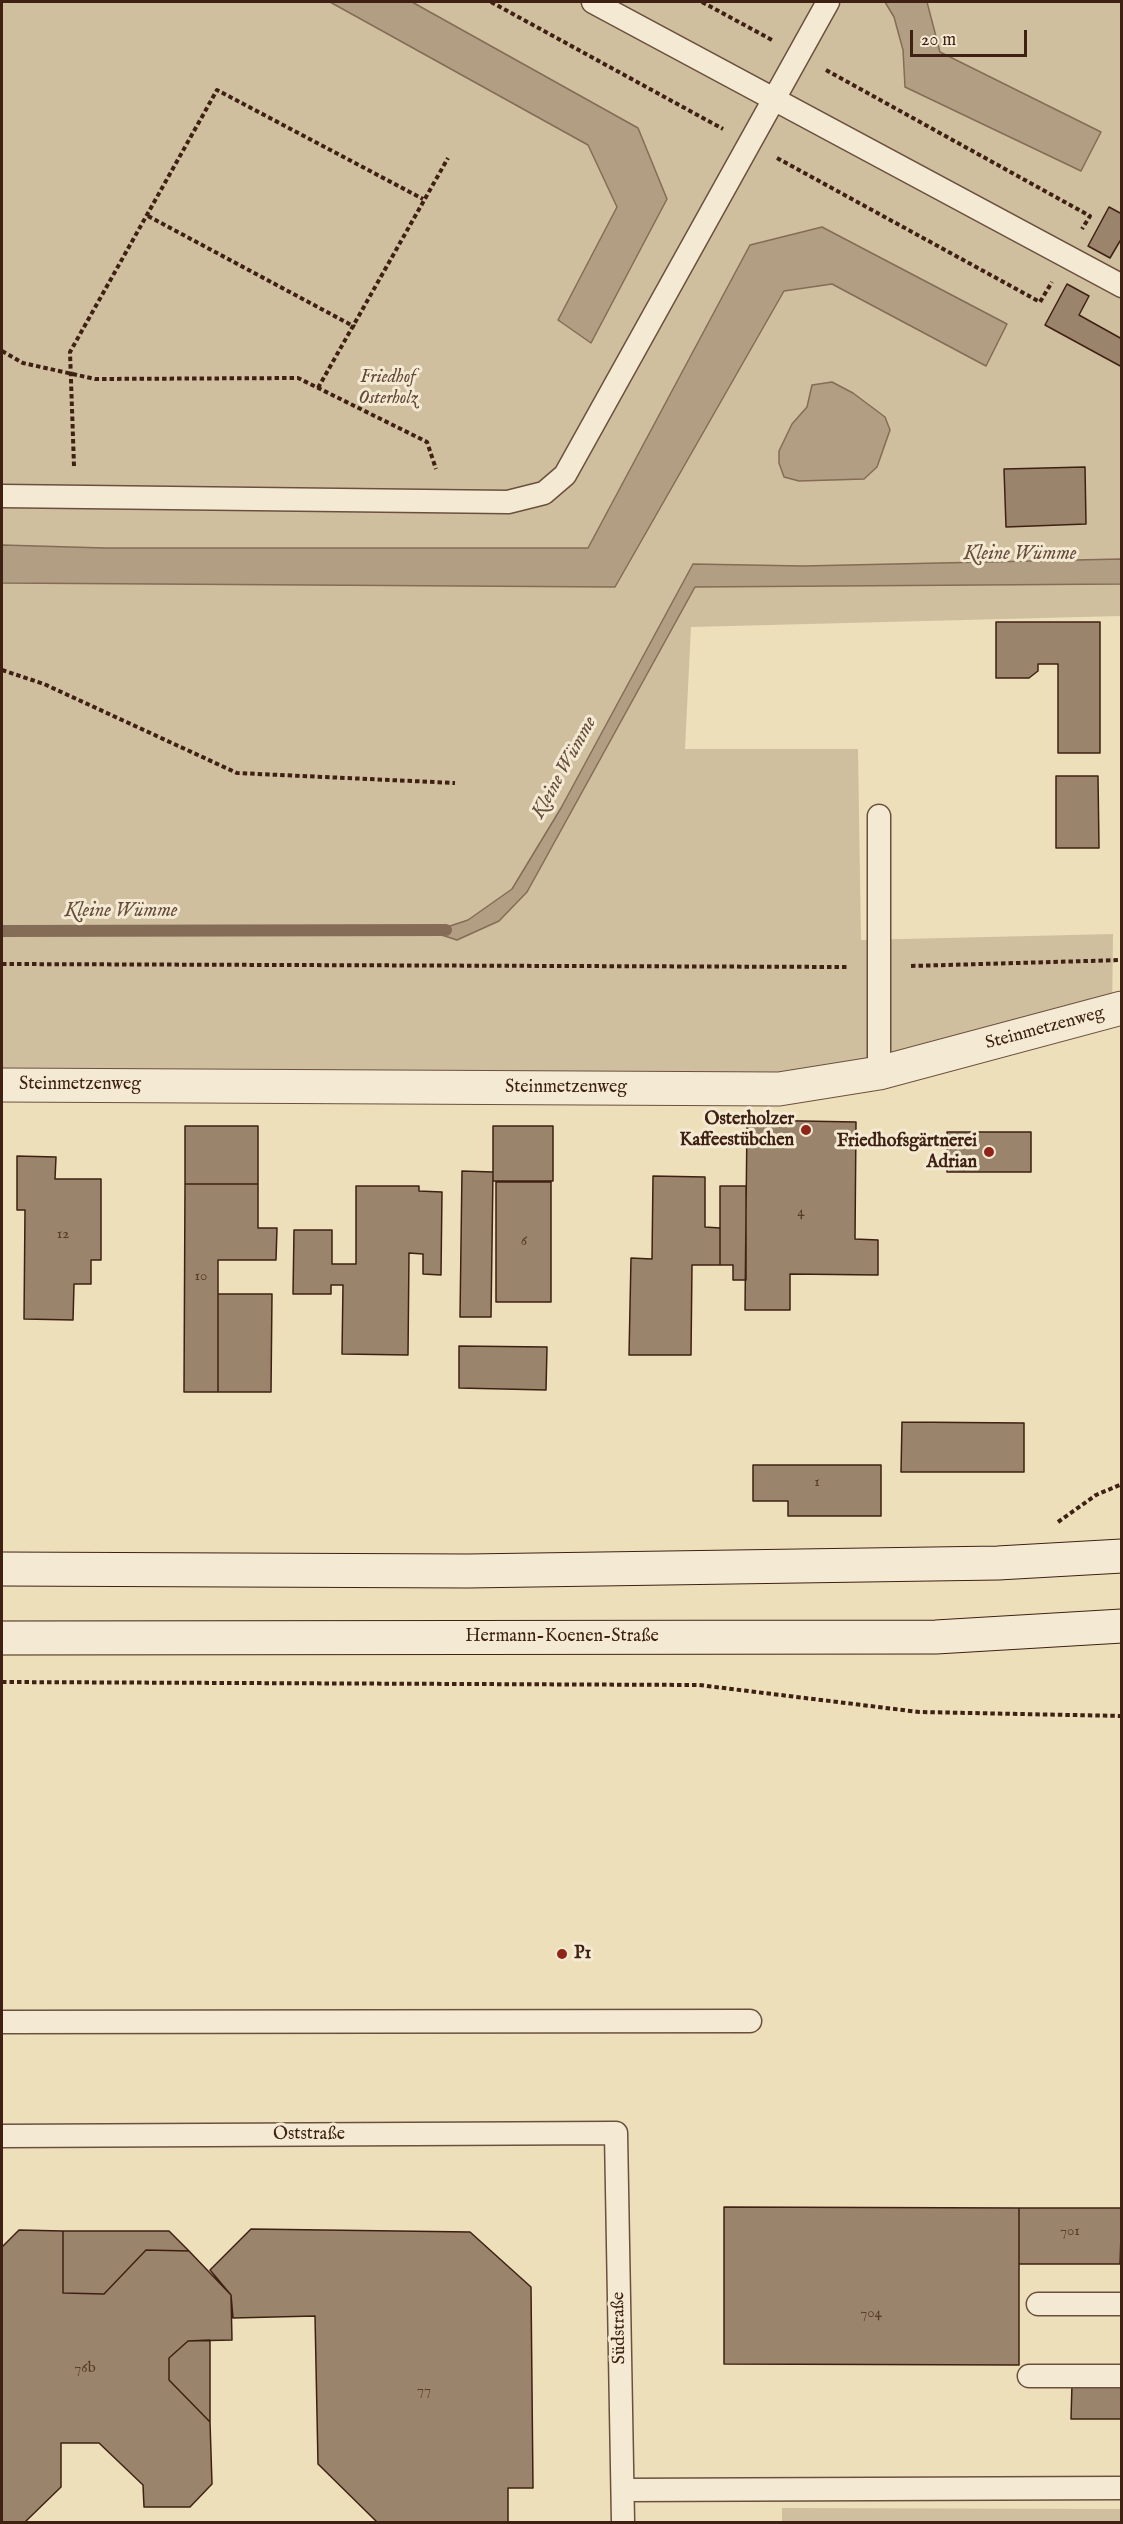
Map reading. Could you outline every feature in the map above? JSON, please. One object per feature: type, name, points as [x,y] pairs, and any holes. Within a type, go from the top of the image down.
[{"type":"main road","name":"Steinmetzenweg","points":[[2,1085],[779,1089],[879,1073],[1122,1008]]},
{"type":"main road","points":[[2,1569],[468,1571],[998,1563],[1122,1556]]},
{"type":"main road","name":"Hermann-Koenen-Straße","points":[[2,1638],[936,1637],[1122,1626]]},
{"type":"lane","points":[[593,2],[1122,286]]},
{"type":"lane","points":[[2,495],[508,502],[544,493],[565,475],[828,2]]},
{"type":"lane","points":[[879,816],[879,1073]]},
{"type":"lane","points":[[2,2022],[750,2021]]},
{"type":"lane","name":"Oststraße","points":[[2,2136],[616,2133]]},
{"type":"lane","name":"Südstraße","points":[[616,2133],[622,2523]]},
{"type":"lane","points":[[1038,2304],[1122,2304]]},
{"type":"lane","points":[[1029,2376],[1122,2376]]},
{"type":"lane","points":[[623,2490],[1122,2488]]},
{"type":"path","points":[[74,496],[70,352],[217,90],[423,199]]},
{"type":"path","points":[[318,388],[355,327],[423,199],[448,158]]},
{"type":"path","points":[[148,216],[355,327]]},
{"type":"path","points":[[2,351],[23,363],[95,379],[297,378],[427,442],[446,501]]},
{"type":"path","points":[[2,670],[44,684],[237,773],[455,783]]},
{"type":"path","points":[[2,964],[879,967],[1122,960]]},
{"type":"path","points":[[2,1682],[699,1685],[919,1712],[1122,1716]]},
{"type":"green space","name":"Friedhof Osterholz","points":[[2,2],[1121,2],[1121,616],[691,627],[685,749],[858,749],[861,940],[1113,934],[1112,1017],[863,1085],[2,1094]]},
{"type":"green space","points":[[782,2508],[1121,2509],[1122,2522],[782,2522]]},
{"type":"shaded area","points":[[330,2],[412,2],[638,128],[667,199],[591,343],[558,320],[617,207],[588,145]]},
{"type":"shaded area","points":[[885,2],[927,2],[940,52],[1101,132],[1081,171],[905,87],[903,50],[894,17]]},
{"type":"shaded area","points":[[822,227],[1007,324],[986,366],[832,284],[784,291],[615,587],[2,583],[2,545],[105,548],[588,548],[750,245]]},
{"type":"shaded area","points":[[832,382],[853,393],[885,417],[890,430],[877,467],[864,479],[799,481],[784,477],[779,463],[779,451],[792,424],[807,407],[812,385]]},
{"type":"shaded area","points":[[1121,559],[1121,584],[695,587],[527,892],[499,921],[457,940],[432,932],[468,920],[512,889],[561,808],[693,564],[803,566]]},
{"type":"building","points":[[1109,207],[1122,214],[1122,242],[1120,241],[1110,258],[1088,246]]},
{"type":"building","points":[[1067,284],[1089,296],[1079,315],[1122,339],[1122,367],[1045,325]]},
{"type":"building","points":[[1085,467],[1086,524],[1006,527],[1004,469]]},
{"type":"building","points":[[996,622],[1100,622],[1100,753],[1058,753],[1058,664],[1038,664],[1038,671],[1029,678],[996,678]]},
{"type":"building","points":[[1056,776],[1098,776],[1099,848],[1056,848]]},
{"type":"building","points":[[747,1120],[856,1122],[855,1239],[878,1240],[878,1275],[790,1274],[790,1310],[745,1310]]},
{"type":"building","points":[[185,1126],[258,1126],[258,1184],[185,1184]]},
{"type":"building","points":[[493,1126],[553,1126],[553,1181],[493,1181]]},
{"type":"building","name":"Friedhofsgärtnerei Adrian","points":[[947,1132],[1031,1132],[1031,1172],[947,1172]]},
{"type":"building","points":[[17,1156],[56,1157],[55,1179],[101,1179],[101,1260],[91,1260],[91,1284],[74,1284],[73,1320],[24,1319],[25,1210],[17,1210]]},
{"type":"building","points":[[462,1171],[493,1172],[491,1317],[460,1317]]},
{"type":"building","points":[[653,1176],[705,1177],[705,1227],[720,1228],[720,1265],[692,1265],[691,1355],[629,1355],[631,1258],[652,1259]]},
{"type":"building","points":[[496,1182],[551,1182],[551,1302],[496,1302]]},
{"type":"building","points":[[185,1184],[258,1184],[258,1228],[277,1228],[276,1260],[218,1260],[218,1392],[184,1392]]},
{"type":"building","points":[[356,1186],[419,1186],[419,1191],[442,1192],[441,1275],[423,1274],[423,1254],[409,1253],[408,1355],[342,1354],[343,1285],[331,1285],[331,1294],[293,1294],[294,1230],[332,1230],[332,1264],[356,1264]]},
{"type":"building","points":[[720,1186],[746,1186],[746,1280],[733,1280],[733,1265],[720,1265]]},
{"type":"building","points":[[218,1294],[272,1294],[271,1392],[218,1392]]},
{"type":"building","points":[[459,1346],[547,1347],[546,1390],[459,1388]]},
{"type":"building","points":[[902,1422],[1024,1423],[1024,1472],[901,1472]]},
{"type":"building","points":[[753,1465],[881,1465],[881,1516],[788,1516],[788,1501],[753,1501]]},
{"type":"building","points":[[724,2207],[1019,2208],[1019,2365],[724,2364]]},
{"type":"building","points":[[1019,2208],[1122,2208],[1120,2264],[1019,2264]]},
{"type":"building","points":[[251,2229],[470,2232],[531,2287],[533,2488],[508,2488],[508,2522],[377,2522],[318,2464],[315,2316],[233,2318],[231,2295],[210,2270]]},
{"type":"building","points":[[19,2230],[63,2231],[63,2293],[104,2294],[146,2250],[189,2251],[231,2295],[232,2340],[188,2341],[169,2358],[169,2380],[210,2422],[212,2484],[190,2507],[144,2507],[143,2485],[99,2443],[61,2443],[61,2487],[25,2522],[2,2522],[2,2247]]},
{"type":"building","points":[[63,2231],[169,2231],[189,2251],[146,2250],[104,2294],[63,2293]]},
{"type":"building","points":[[210,2340],[210,2422],[169,2380],[169,2358],[188,2341]]},
{"type":"building","points":[[1072,2384],[1122,2384],[1122,2419],[1071,2419]]},
{"type":"waterway","name":"Kleine Wümme","points":[[2,931],[446,930]]},
{"type":"place","name":"Osterholzer Kaffeestübchen","points":[[806,1130]]},
{"type":"place","name":"Friedhofsgärtnerei Adrian","points":[[989,1152]]},
{"type":"place","name":"P1","points":[[562,1954]]}]
